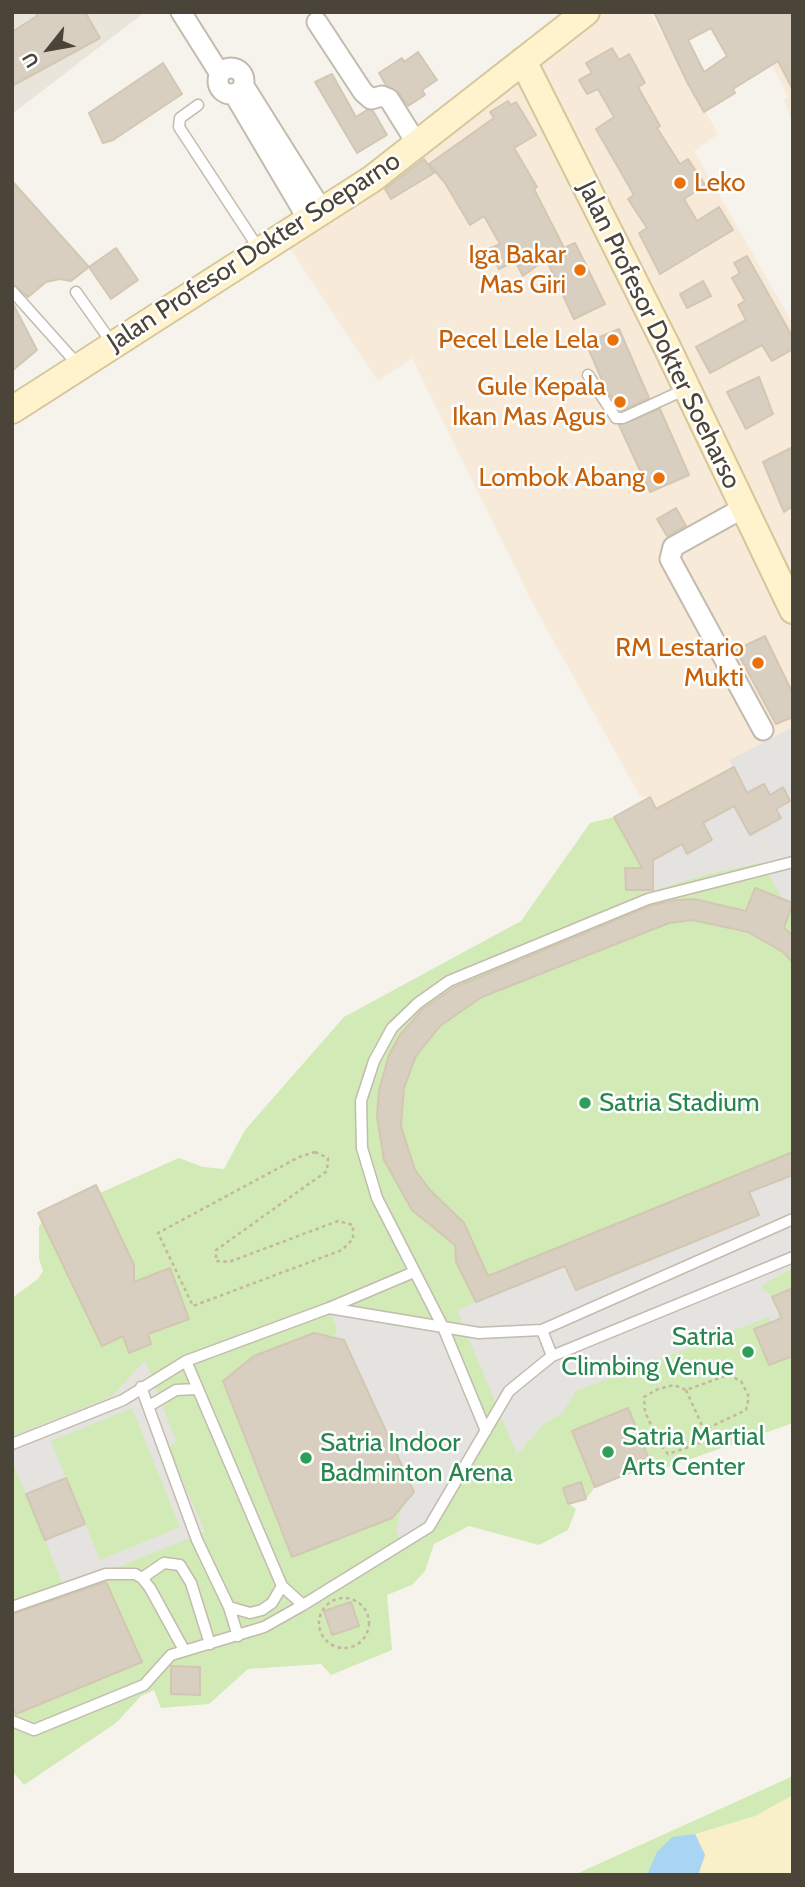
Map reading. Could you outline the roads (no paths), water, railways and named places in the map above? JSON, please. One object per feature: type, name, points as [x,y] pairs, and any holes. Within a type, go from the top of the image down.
[{"type":"street","points":[[181,12],[226,71],[242,72],[239,90],[316,217]]},
{"type":"street","points":[[196,12],[226,71]]},
{"type":"street","name":"Jalan Profesor Dokter Soeparno","points":[[13,407],[316,217],[418,144],[586,12]]},
{"type":"street","points":[[317,22],[366,96],[371,99],[387,97],[418,144]]},
{"type":"street","name":"Jalan Profesor Dokter Soeharso","points":[[523,61],[687,388],[793,610]]},
{"type":"street","points":[[743,508],[673,547],[670,559],[763,730]]},
{"type":"lane","points":[[198,105],[180,118],[179,127],[261,252]]},
{"type":"lane","points":[[12,291],[79,367]]},
{"type":"lane","points":[[76,292],[112,344]]},
{"type":"lane","points":[[588,375],[616,418],[623,418],[687,388]]},
{"type":"lane","points":[[486,1431],[443,1327],[377,1198],[362,1149],[361,1101],[374,1060],[392,1028],[418,1003],[449,981],[648,899],[793,862]]},
{"type":"lane","points":[[329,1308],[479,1333],[542,1330],[793,1219]]},
{"type":"lane","points":[[12,1721],[34,1730],[138,1688],[155,1675],[167,1658],[184,1650],[264,1627],[303,1605],[429,1527],[509,1391],[552,1356],[793,1257]]},
{"type":"lane","points":[[12,1444],[123,1400],[186,1361],[329,1308],[414,1272]]},
{"type":"lane","points":[[542,1330],[552,1356]]},
{"type":"lane","points":[[186,1361],[282,1586],[303,1605]]},
{"type":"lane","points":[[141,1387],[197,1540],[229,1607],[239,1636]]},
{"type":"lane","points":[[149,1406],[176,1390],[197,1389]]},
{"type":"lane","points":[[142,1578],[164,1563],[180,1565],[191,1583],[210,1644]]},
{"type":"lane","points":[[12,1608],[106,1574],[135,1574],[142,1578],[184,1650]]},
{"type":"lane","points":[[229,1607],[250,1613],[262,1610],[272,1603],[282,1586]]},
{"type":"water","points":[[695,1834],[705,1855],[698,1875],[647,1875],[657,1852],[672,1837]]},
{"type":"place","name":"Leko","points":[[680,183]]},
{"type":"place","name":"Iga Bakar Mas Giri","points":[[580,270]]},
{"type":"place","name":"Pecel Lele Lela","points":[[613,340]]},
{"type":"place","name":"Gule Kepala Ikan Mas Agus","points":[[620,402]]},
{"type":"place","name":"Lombok Abang","points":[[659,478]]},
{"type":"place","name":"RM Lestario Mukti","points":[[758,663]]},
{"type":"place","name":"Satria Stadium","points":[[585,1103]]},
{"type":"place","name":"Satria Climbing Venue","points":[[748,1352]]},
{"type":"place","name":"Satria Martial Arts Center","points":[[608,1452]]},
{"type":"place","name":"Satria Indoor Badminton Arena","points":[[306,1458]]}]
